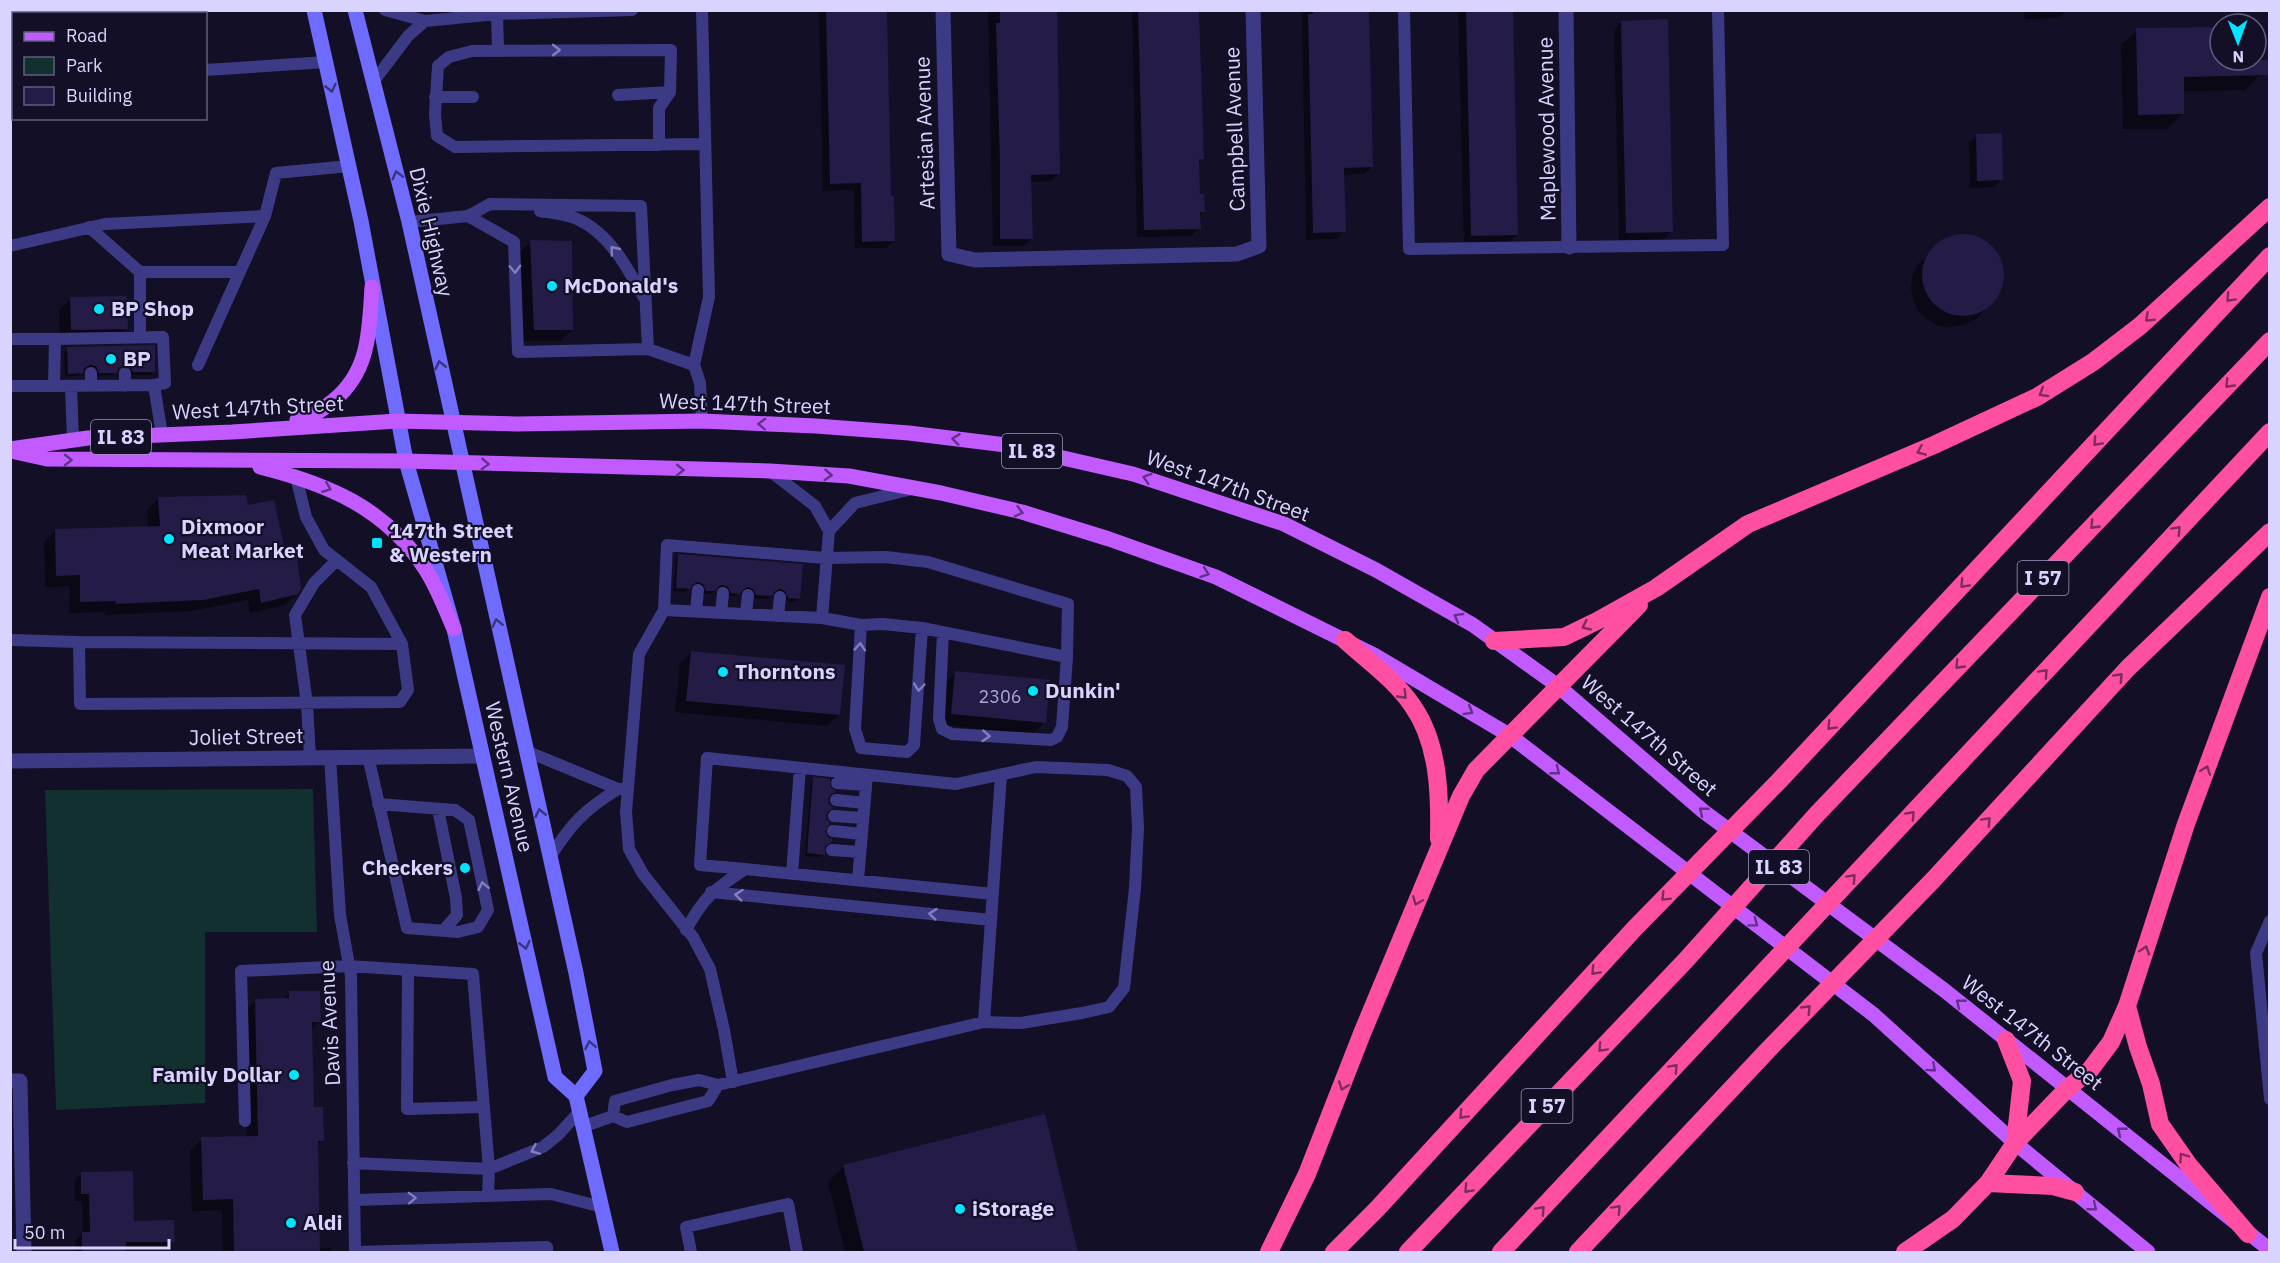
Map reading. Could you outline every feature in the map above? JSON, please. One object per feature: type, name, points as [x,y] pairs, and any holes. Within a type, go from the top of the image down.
[{"type":"highway","points":[[1494,640],[1564,637],[1656,588],[1748,524],[1934,445],[2037,397],[2093,362],[2140,326],[2270,207]]},
{"type":"highway","points":[[1334,1252],[1377,1209],[1635,928],[1779,781],[2270,256]]},
{"type":"highway","name":"I 57","points":[[1408,1252],[1686,960],[1817,814],[2270,341]]},
{"type":"highway","points":[[1501,1252],[2270,432]]},
{"type":"highway","points":[[1578,1252],[1933,879],[2128,668],[2270,531]]},
{"type":"highway","points":[[1269,1252],[1312,1164],[1363,1031],[1439,847],[1461,796],[1476,770],[1656,588]]},
{"type":"highway","points":[[1905,1252],[1953,1219],[1988,1184],[2015,1143],[2067,1089],[2090,1070],[2111,1042],[2127,1006],[2186,824],[2270,597]]},
{"type":"highway","points":[[1345,640],[1411,703],[1424,724],[1436,765],[1439,847]]},
{"type":"highway","points":[[2127,1006],[2151,1084],[2160,1124],[2188,1164],[2248,1234]]},
{"type":"highway","points":[[2006,1040],[2022,1081],[2015,1143]]},
{"type":"highway","points":[[1988,1184],[2054,1186],[2074,1192]]},
{"type":"main road","points":[[314,10],[349,166],[405,461]]},
{"type":"main road","name":"Dixie Highway","points":[[355,10],[409,222],[462,463]]},
{"type":"main road","points":[[232,432],[314,417],[344,392],[361,368],[368,337],[372,287]]},
{"type":"main road","name":"West 147th Street","points":[[10,450],[73,440],[397,421],[702,422],[909,433],[1006,445],[1133,474],[1284,524],[1376,570],[1473,625],[1558,686],[1703,811],[1944,990],[2270,1250]]},
{"type":"main road","name":"West 147th Street","points":[[10,450],[47,459],[405,461],[770,471],[849,476],[1022,512],[1109,539],[1216,577],[1345,640],[1509,735],[1874,1015],[2015,1143],[2148,1252]]},
{"type":"main road","points":[[230,461],[330,488],[373,512],[406,541],[426,569],[454,629]]},
{"type":"main road","name":"Western Avenue","points":[[405,461],[454,629],[555,1077],[577,1104],[595,1071],[462,463]]},
{"type":"main road","points":[[577,1104],[612,1252]]},
{"type":"street","name":"Artesian Avenue","points":[[943,10],[949,254],[975,260],[1237,254],[1259,246]]},
{"type":"street","name":"Campbell Avenue","points":[[1253,10],[1259,246]]},
{"type":"street","name":"Maplewood Avenue","points":[[1566,10],[1569,247]]},
{"type":"street","name":"Joliet Street","points":[[10,761],[481,756]]},
{"type":"street","points":[[15,1081],[24,1252]]},
{"type":"lane","points":[[385,10],[425,21],[497,14],[632,10]]},
{"type":"lane","points":[[702,10],[709,297],[694,365],[700,382],[702,422]]},
{"type":"lane","points":[[1404,10],[1409,249],[1723,245],[1718,10]]},
{"type":"lane","points":[[497,14],[498,51]]},
{"type":"lane","points":[[374,81],[408,36],[425,21]]},
{"type":"lane","points":[[659,145],[659,108],[670,92],[671,50],[472,51],[449,57],[438,66],[435,97],[437,136],[455,147],[659,145],[705,144]]},
{"type":"lane","points":[[207,70],[326,62]]},
{"type":"lane","points":[[618,95],[670,92]]},
{"type":"lane","points":[[435,97],[472,97]]},
{"type":"lane","points":[[198,365],[265,216],[276,173],[349,166]]},
{"type":"lane","points":[[409,222],[468,216],[490,204],[641,206],[648,349]]},
{"type":"lane","points":[[518,206],[577,219],[604,238],[625,263],[645,300]]},
{"type":"lane","points":[[10,246],[105,224],[265,216]]},
{"type":"lane","points":[[468,216],[514,242],[518,352],[648,349],[694,365]]},
{"type":"lane","points":[[89,228],[140,272],[240,272]]},
{"type":"lane","points":[[140,272],[140,337]]},
{"type":"lane","points":[[10,339],[91,342],[164,337],[165,383],[125,386],[91,379],[71,386],[10,386]]},
{"type":"lane","points":[[54,386],[55,339]]},
{"type":"lane","points":[[125,373],[125,386]]},
{"type":"lane","points":[[154,385],[162,435]]},
{"type":"lane","points":[[71,386],[73,440]]},
{"type":"lane","points":[[770,471],[815,506],[829,531]]},
{"type":"lane","points":[[79,642],[80,704],[400,702],[408,690],[402,644],[371,587],[324,550],[306,517],[296,477]]},
{"type":"lane","points":[[822,618],[825,558],[829,531],[855,503],[915,488]]},
{"type":"lane","points":[[733,1082],[710,969],[693,937],[643,874],[629,849],[623,789],[639,654],[664,609],[667,545],[700,552],[783,559],[886,557],[928,562],[1068,604],[1062,727],[1057,737],[1051,740],[952,734],[942,729],[939,719],[943,632]]},
{"type":"lane","points":[[310,757],[307,704],[295,615],[314,583],[337,560]]},
{"type":"lane","points":[[696,611],[698,590]]},
{"type":"lane","points":[[721,613],[723,593]]},
{"type":"lane","points":[[746,614],[748,595]]},
{"type":"lane","points":[[778,616],[780,597]]},
{"type":"lane","points":[[664,609],[822,618],[861,625],[883,624],[922,628],[1067,657]]},
{"type":"lane","points":[[861,625],[855,729],[858,740],[861,748],[907,752],[914,745],[922,628]]},
{"type":"lane","points":[[10,640],[402,644]]},
{"type":"lane","points":[[526,751],[623,789]]},
{"type":"lane","points":[[368,756],[378,804],[407,928],[458,933],[478,927],[488,910],[469,820],[455,810],[378,804]]},
{"type":"lane","name":"Davis Avenue","points":[[330,757],[340,915],[351,976],[355,1252]]},
{"type":"lane","points":[[613,1116],[615,1101],[627,1097],[699,1080],[718,1085],[733,1082],[984,1022],[1021,1023],[1063,1018],[1109,1006],[1124,988],[1135,888],[1138,828],[1136,787],[1127,776],[1108,770],[1036,767],[956,784],[800,774],[707,758],[700,865],[993,894]]},
{"type":"lane","points":[[800,774],[813,782]]},
{"type":"lane","points":[[792,874],[800,774]]},
{"type":"lane","points":[[984,1022],[1001,775]]},
{"type":"lane","points":[[837,783],[866,780]]},
{"type":"lane","points":[[858,880],[866,780]]},
{"type":"lane","points":[[550,857],[569,828],[591,806],[623,789]]},
{"type":"lane","points":[[798,797],[812,798]]},
{"type":"lane","points":[[836,801],[864,803]]},
{"type":"lane","points":[[438,809],[456,898],[457,915],[443,931]]},
{"type":"lane","points":[[796,812],[811,814]]},
{"type":"lane","points":[[834,816],[863,818]]},
{"type":"lane","points":[[795,828],[809,829]]},
{"type":"lane","points":[[833,831],[862,834]]},
{"type":"lane","points":[[794,847],[808,848]]},
{"type":"lane","points":[[832,850],[860,852]]},
{"type":"lane","points":[[686,930],[700,905],[711,892],[745,869]]},
{"type":"lane","points":[[711,892],[991,920]]},
{"type":"lane","points":[[2270,921],[2256,953],[2270,1099]]},
{"type":"lane","points":[[245,1121],[241,971],[349,966],[473,974],[489,1169],[488,1196]]},
{"type":"lane","points":[[408,970],[407,1109],[484,1107]]},
{"type":"lane","points":[[582,1127],[613,1116],[627,1122],[708,1101],[718,1085]]},
{"type":"lane","points":[[353,1163],[489,1169],[543,1147],[558,1135],[577,1104]]},
{"type":"lane","points":[[354,1200],[551,1194],[602,1207]]},
{"type":"lane","points":[[692,1252],[686,1227],[788,1204],[797,1252]]},
{"type":"lane","points":[[355,1252],[548,1247],[548,1252]]},
{"type":"green space","points":[[313,789],[317,932],[205,932],[205,1103],[56,1110],[45,790]]},
{"type":"building","points":[[887,10],[891,196],[894,196],[895,241],[862,242],[861,183],[830,184],[826,12]]},
{"type":"building","points":[[1000,10],[1057,10],[1060,174],[1031,175],[1033,239],[1000,239],[996,23],[1000,23]]},
{"type":"building","points":[[1138,10],[1199,10],[1204,159],[1199,160],[1200,194],[1204,194],[1205,212],[1200,212],[1201,229],[1144,230]]},
{"type":"building","points":[[1313,10],[1369,10],[1373,167],[1344,168],[1346,232],[1313,233],[1308,14],[1313,14]]},
{"type":"building","points":[[1466,10],[1513,10],[1518,235],[1471,236]]},
{"type":"building","points":[[1668,19],[1673,232],[1626,233],[1621,21]]},
{"type":"building","points":[[2208,27],[2208,72],[2268,72],[2268,60],[2270,60],[2270,75],[2184,77],[2184,114],[2138,115],[2136,28]]},
{"type":"building","points":[[2002,133],[2003,180],[1977,181],[1976,134]]},
{"type":"building","points":[[1963,234],[1979,237],[1992,246],[2001,259],[2004,275],[2001,291],[1992,304],[1979,313],[1963,316],[1947,313],[1934,304],[1925,291],[1922,275],[1925,259],[1934,246],[1947,237]]},
{"type":"building","name":"McDonald's","points":[[530,240],[572,241],[573,330],[534,330]]},
{"type":"building","name":"BP Shop","points":[[127,296],[128,329],[71,330],[70,297]]},
{"type":"building","name":"BP","points":[[155,345],[155,372],[133,372],[130,366],[124,365],[118,368],[117,373],[99,373],[96,366],[90,365],[84,368],[83,373],[68,374],[67,347]]},
{"type":"building","name":"Dixmoor Meat Market","points":[[246,495],[248,505],[274,500],[285,550],[291,549],[297,558],[301,588],[298,594],[261,603],[259,589],[203,600],[115,604],[116,601],[80,602],[80,575],[56,576],[55,529],[160,526],[158,497]]},
{"type":"building","name":"Thorntons","points":[[678,554],[803,564],[800,599],[788,598],[785,591],[780,589],[772,596],[756,595],[753,589],[748,587],[740,594],[731,593],[728,587],[723,585],[715,591],[706,591],[703,584],[698,582],[690,589],[676,588]]},
{"type":"building","points":[[691,651],[845,665],[840,715],[686,701]]},
{"type":"building","points":[[955,671],[1050,680],[1046,723],[951,714]]},
{"type":"building","points":[[813,777],[830,779],[830,787],[836,791],[828,799],[829,804],[834,808],[827,812],[826,819],[830,823],[825,831],[832,842],[825,846],[825,855],[807,853]]},
{"type":"building","points":[[289,991],[320,991],[321,1022],[312,1022],[314,1107],[323,1107],[324,1141],[318,1141],[320,1252],[234,1252],[233,1199],[203,1200],[201,1137],[258,1136],[255,999],[289,998]]},
{"type":"building","name":"iStorage","points":[[1045,1114],[1078,1252],[864,1252],[843,1165]]},
{"type":"building","points":[[133,1171],[134,1221],[174,1220],[175,1242],[126,1242],[126,1252],[82,1252],[82,1232],[90,1232],[89,1194],[81,1194],[81,1172]]},
{"type":"place","name":"McDonald's","points":[[552,286]]},
{"type":"place","name":"BP Shop","points":[[99,309]]},
{"type":"place","name":"BP","points":[[111,359]]},
{"type":"place","name":"Dixmoor Meat Market","points":[[169,539]]},
{"type":"place","name":"147th Street & Western","points":[[377,543]]},
{"type":"place","name":"Thorntons","points":[[723,672]]},
{"type":"place","name":"Dunkin'","points":[[1033,691]]},
{"type":"place","name":"Checkers","points":[[465,868]]},
{"type":"place","name":"Family Dollar","points":[[294,1075]]},
{"type":"place","name":"iStorage","points":[[960,1209]]},
{"type":"place","name":"Aldi","points":[[291,1223]]}]
